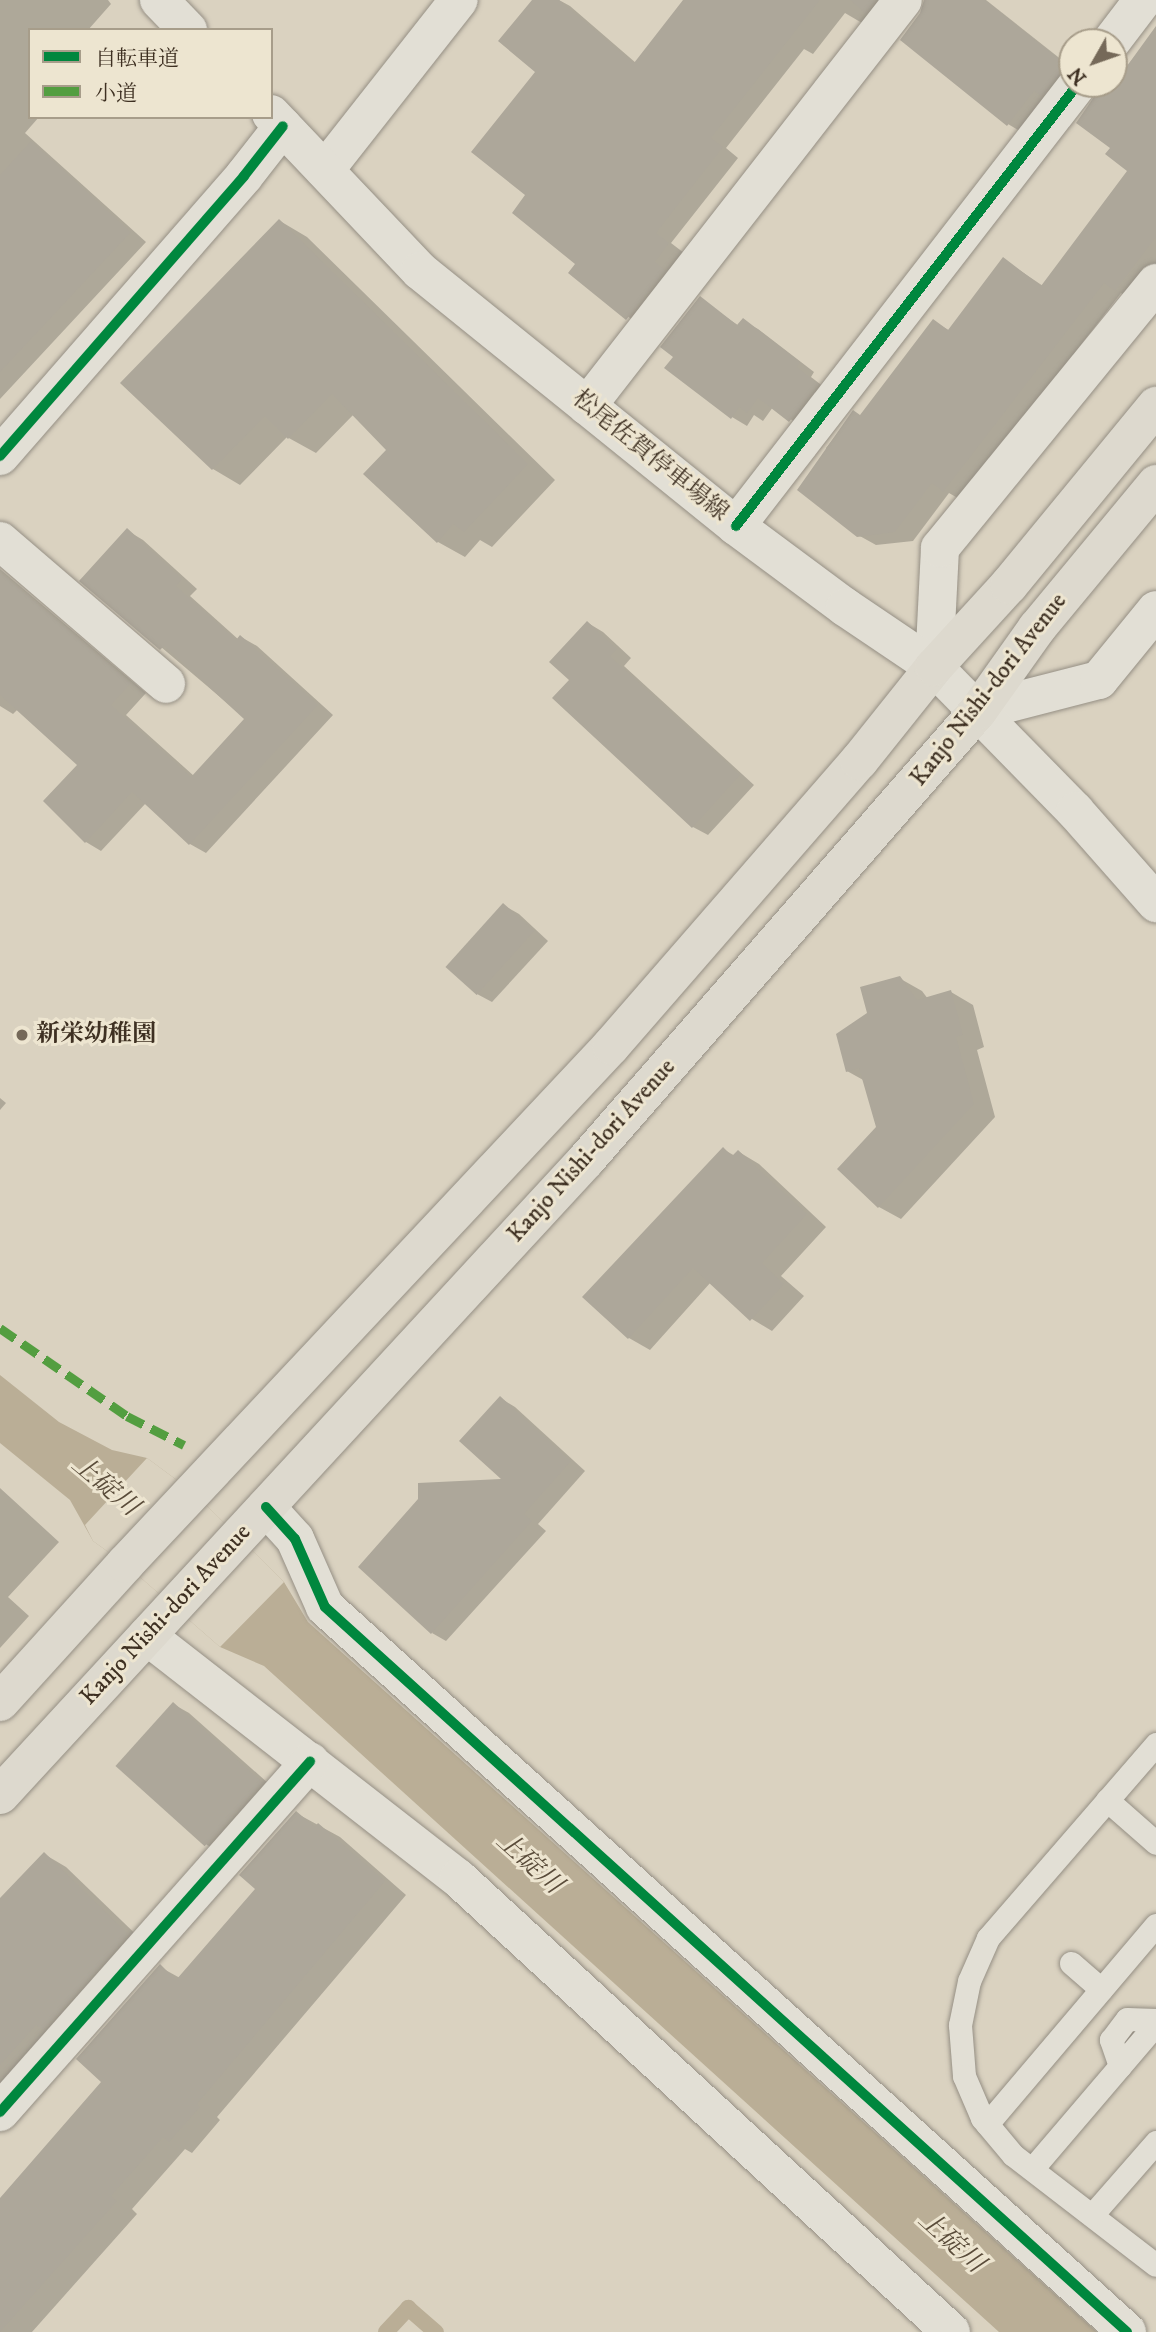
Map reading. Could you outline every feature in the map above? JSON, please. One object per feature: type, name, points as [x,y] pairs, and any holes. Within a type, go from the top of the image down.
[{"type":"highway","name":"Kanjo Nishi-dori Avenue","points":[[0,1702],[125,1564],[611,1046],[859,761],[934,667],[1009,585],[1156,406]]},
{"type":"highway","name":"Kanjo Nishi-dori Avenue","points":[[0,1795],[586,1160],[978,711],[1046,616],[1156,484]]},
{"type":"street","points":[[159,0],[186,28]]},
{"type":"street","points":[[326,170],[459,0]]},
{"type":"street","points":[[587,406],[903,0]]},
{"type":"street","points":[[1122,28],[1143,0]]},
{"type":"street","points":[[736,526],[1067,98]]},
{"type":"street","points":[[0,456],[235,186],[277,120]]},
{"type":"street","name":"松尾佐賀停車場線","points":[[277,120],[420,271],[736,526],[845,607],[934,667],[1075,811],[1156,904]]},
{"type":"street","points":[[934,667],[940,548],[1156,283]]},
{"type":"street","points":[[0,541],[166,684]]},
{"type":"street","points":[[978,711],[1099,680],[1156,610]]},
{"type":"street","points":[[266,1507],[295,1539],[326,1606],[1127,2332]]},
{"type":"street","points":[[147,1636],[458,1878],[951,2332]]},
{"type":"street","points":[[0,2112],[310,1762]]},
{"type":"lane","points":[[1156,1744],[988,1938],[969,1981],[960,2025],[964,2076],[987,2124],[1013,2155],[1156,2265]]},
{"type":"lane","points":[[1107,1800],[1156,1843]]},
{"type":"lane","points":[[987,2124],[1156,1925]]},
{"type":"lane","points":[[1071,1963],[1101,1989]]},
{"type":"lane","points":[[1032,2169],[1156,2022]]},
{"type":"lane","points":[[1092,2215],[1156,2141]]},
{"type":"water","name":"上碇川","points":[[0,1375],[59,1422],[112,1450],[147,1458],[193,1492],[284,1582],[308,1622],[1097,2332],[999,2332],[264,1666],[220,1647],[125,1564],[93,1541],[70,1500],[0,1443]]},
{"type":"pier","points":[[147,1458],[193,1492],[284,1582],[220,1647],[125,1564],[93,1541],[85,1525]]},
{"type":"building","points":[[532,0],[559,0],[634,63],[683,0],[820,0],[711,138],[723,147],[656,233],[669,243],[655,262],[665,270],[626,320],[568,273],[575,264],[512,213],[525,195],[471,152],[535,72],[498,41]]},
{"type":"building","points":[[850,0],[875,0],[865,13]]},
{"type":"building","points":[[924,0],[985,0],[1058,59],[1058,76],[1041,96],[1034,91],[1007,126],[900,40],[920,13]]},
{"type":"building","points":[[1156,26],[1156,237],[1115,291],[1104,283],[943,492],[932,483],[895,532],[857,537],[797,490],[853,410],[860,415],[933,319],[948,330],[1003,257],[1041,286],[1127,171],[1105,154],[1110,148],[1076,123],[1093,98],[1128,98],[1128,65]]},
{"type":"building","points":[[31,141],[131,232],[0,372],[0,175]]},
{"type":"building","points":[[279,219],[528,464],[464,532],[453,524],[437,543],[363,474],[386,450],[332,394],[288,439],[265,416],[212,470],[120,383]]},
{"type":"building","points":[[700,296],[737,325],[743,318],[800,362],[797,367],[818,384],[789,422],[758,398],[747,413],[739,407],[731,419],[664,368],[673,357],[660,347]]},
{"type":"building","points":[[127,528],[182,579],[176,586],[236,640],[240,635],[318,705],[189,845],[132,792],[85,843],[43,801],[77,765],[0,695],[0,572],[131,683],[111,705],[191,777],[244,719],[164,646],[160,650],[79,581]]},
{"type":"building","points":[[587,621],[617,649],[610,656],[740,775],[692,828],[552,698],[569,680],[549,662]]},
{"type":"building","points":[[503,903],[534,931],[477,995],[445,967]]},
{"type":"building","points":[[900,976],[917,1000],[951,990],[963,1035],[956,1037],[974,1104],[878,1208],[837,1169],[876,1127],[859,1068],[846,1072],[836,1034],[867,1013],[860,987]]},
{"type":"building","points":[[723,1147],[732,1156],[738,1150],[807,1214],[762,1263],[784,1284],[750,1321],[693,1268],[628,1339],[582,1297]]},
{"type":"building","points":[[500,1396],[571,1461],[524,1514],[532,1521],[431,1634],[358,1567],[418,1499],[418,1483],[501,1479],[459,1441]]},
{"type":"building","points":[[173,1702],[262,1782],[205,1846],[115,1766]]},
{"type":"building","points":[[296,1811],[315,1827],[318,1823],[385,1881],[197,2104],[200,2107],[169,2142],[163,2137],[111,2196],[117,2201],[0,2332],[0,2198],[101,2082],[76,2059],[160,1964],[176,1980],[255,1889],[239,1875]]},
{"type":"building","points":[[44,1852],[128,1934],[43,2030],[36,2025],[0,2065],[0,1898]]},
{"type":"waterway","points":[[386,2332],[408,2308],[436,2332]]},
{"type":"marked path","points":[[0,1328],[127,1416],[184,1445]]},
{"type":"cycle path","points":[[736,526],[1067,98]]},
{"type":"cycle path","points":[[0,456],[244,176],[283,126]]},
{"type":"cycle path","points":[[266,1507],[295,1539],[325,1607],[1127,2332]]},
{"type":"cycle path","points":[[0,2112],[310,1762]]},
{"type":"place","name":"新栄幼稚園","points":[[22,1035]]}]
